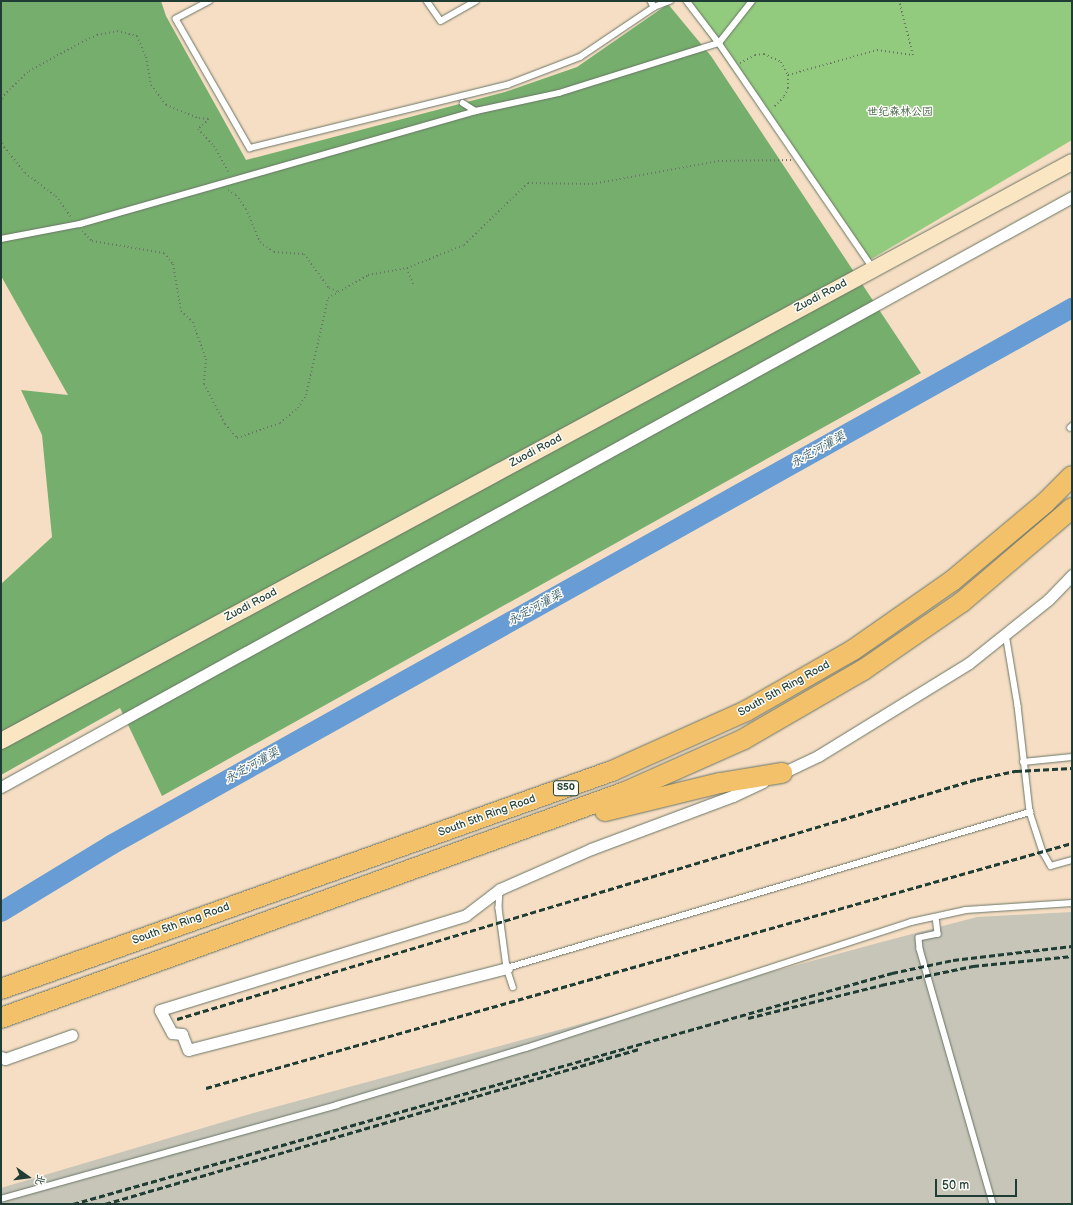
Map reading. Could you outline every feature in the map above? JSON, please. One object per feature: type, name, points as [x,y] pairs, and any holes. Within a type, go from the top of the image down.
[{"type":"highway","name":"South 5th Ring Road","points":[[1,989],[612,771],[746,711],[853,650],[952,581],[1045,503],[1072,476]]},
{"type":"highway","name":"South 5th Ring Road","points":[[1,1018],[518,833],[625,792],[744,738],[863,670],[962,602],[1072,508]]},
{"type":"highway","points":[[518,833],[720,783],[782,773]]},
{"type":"main road","name":"Zuodi Road","points":[[1,741],[873,268],[1072,162]]},
{"type":"street","points":[[1,787],[1072,197]]},
{"type":"street","points":[[507,968],[188,1050],[182,1034],[172,1033],[160,1010],[466,915],[500,889],[591,849],[733,796],[818,756],[969,663],[1048,600],[1072,575]]},
{"type":"street","points":[[1,1057],[6,1059],[72,1035]]},
{"type":"lane","points":[[210,1],[176,19],[250,148],[507,85],[580,56],[654,7],[670,1]]},
{"type":"lane","points":[[427,1],[441,21],[476,1]]},
{"type":"lane","points":[[651,1],[654,7]]},
{"type":"lane","points":[[687,1],[719,43],[873,268]]},
{"type":"lane","points":[[1,240],[76,225],[221,185],[476,111],[558,93],[719,43],[752,1]]},
{"type":"lane","points":[[463,103],[476,111]]},
{"type":"lane","points":[[1006,634],[1018,706],[1023,762],[1030,812],[1043,852],[1052,866],[1072,860]]},
{"type":"lane","points":[[1023,762],[1072,757]]},
{"type":"lane","points":[[507,968],[1030,812]]},
{"type":"lane","points":[[500,889],[499,908],[507,968],[513,987]]},
{"type":"lane","points":[[1,1199],[337,1105],[526,1048],[911,922],[966,910],[1072,903]]},
{"type":"lane","points":[[936,917],[938,934],[919,938],[920,949],[993,1204]]},
{"type":"path","points":[[788,75],[877,50],[913,55],[899,1]]},
{"type":"path","points":[[1,103],[4,95],[29,71],[82,42],[97,35],[117,31],[137,36],[146,57],[151,85],[166,105],[199,118],[210,119],[198,129],[214,146],[233,181]]},
{"type":"path","points":[[735,67],[746,58],[764,54],[781,62],[788,75],[788,88],[784,97],[766,113]]},
{"type":"path","points":[[1,139],[4,147],[25,173],[64,204],[76,225],[92,241],[164,253],[173,264],[181,311],[193,322],[206,359],[204,384],[225,424],[237,438],[280,423],[298,408],[306,395],[328,298],[368,275],[407,268],[464,244],[528,182],[592,184],[718,161],[774,162],[798,160]]},
{"type":"path","points":[[221,185],[236,195],[246,209],[260,242],[274,252],[304,254],[329,288],[339,292]]},
{"type":"path","points":[[407,268],[413,284]]},
{"type":"shaded area","points":[[1072,912],[1072,1204],[1,1204],[1,1188],[257,1112],[977,917]]},
{"type":"green space","points":[[1,1],[161,1],[166,16],[246,160],[505,92],[577,67],[668,4],[711,56],[921,373],[162,796],[120,708],[1,775],[1,584],[52,537],[42,435],[21,390],[68,395],[1,276]]},
{"type":"green space","name":"世纪森林公园","points":[[684,1],[1072,1],[1072,140],[868,261]]},
{"type":"waterway","name":"永定河灌渠","points":[[1,912],[111,845],[1072,308]]},
{"type":"railway","points":[[177,1019],[977,779],[1016,771],[1072,768]]},
{"type":"railway","points":[[206,1088],[1072,843]]},
{"type":"railway","points":[[73,1204],[892,973],[953,960],[1072,946]]},
{"type":"railway","points":[[748,1018],[881,985],[973,966],[1072,956]]},
{"type":"railway","points":[[105,1204],[639,1049]]}]
